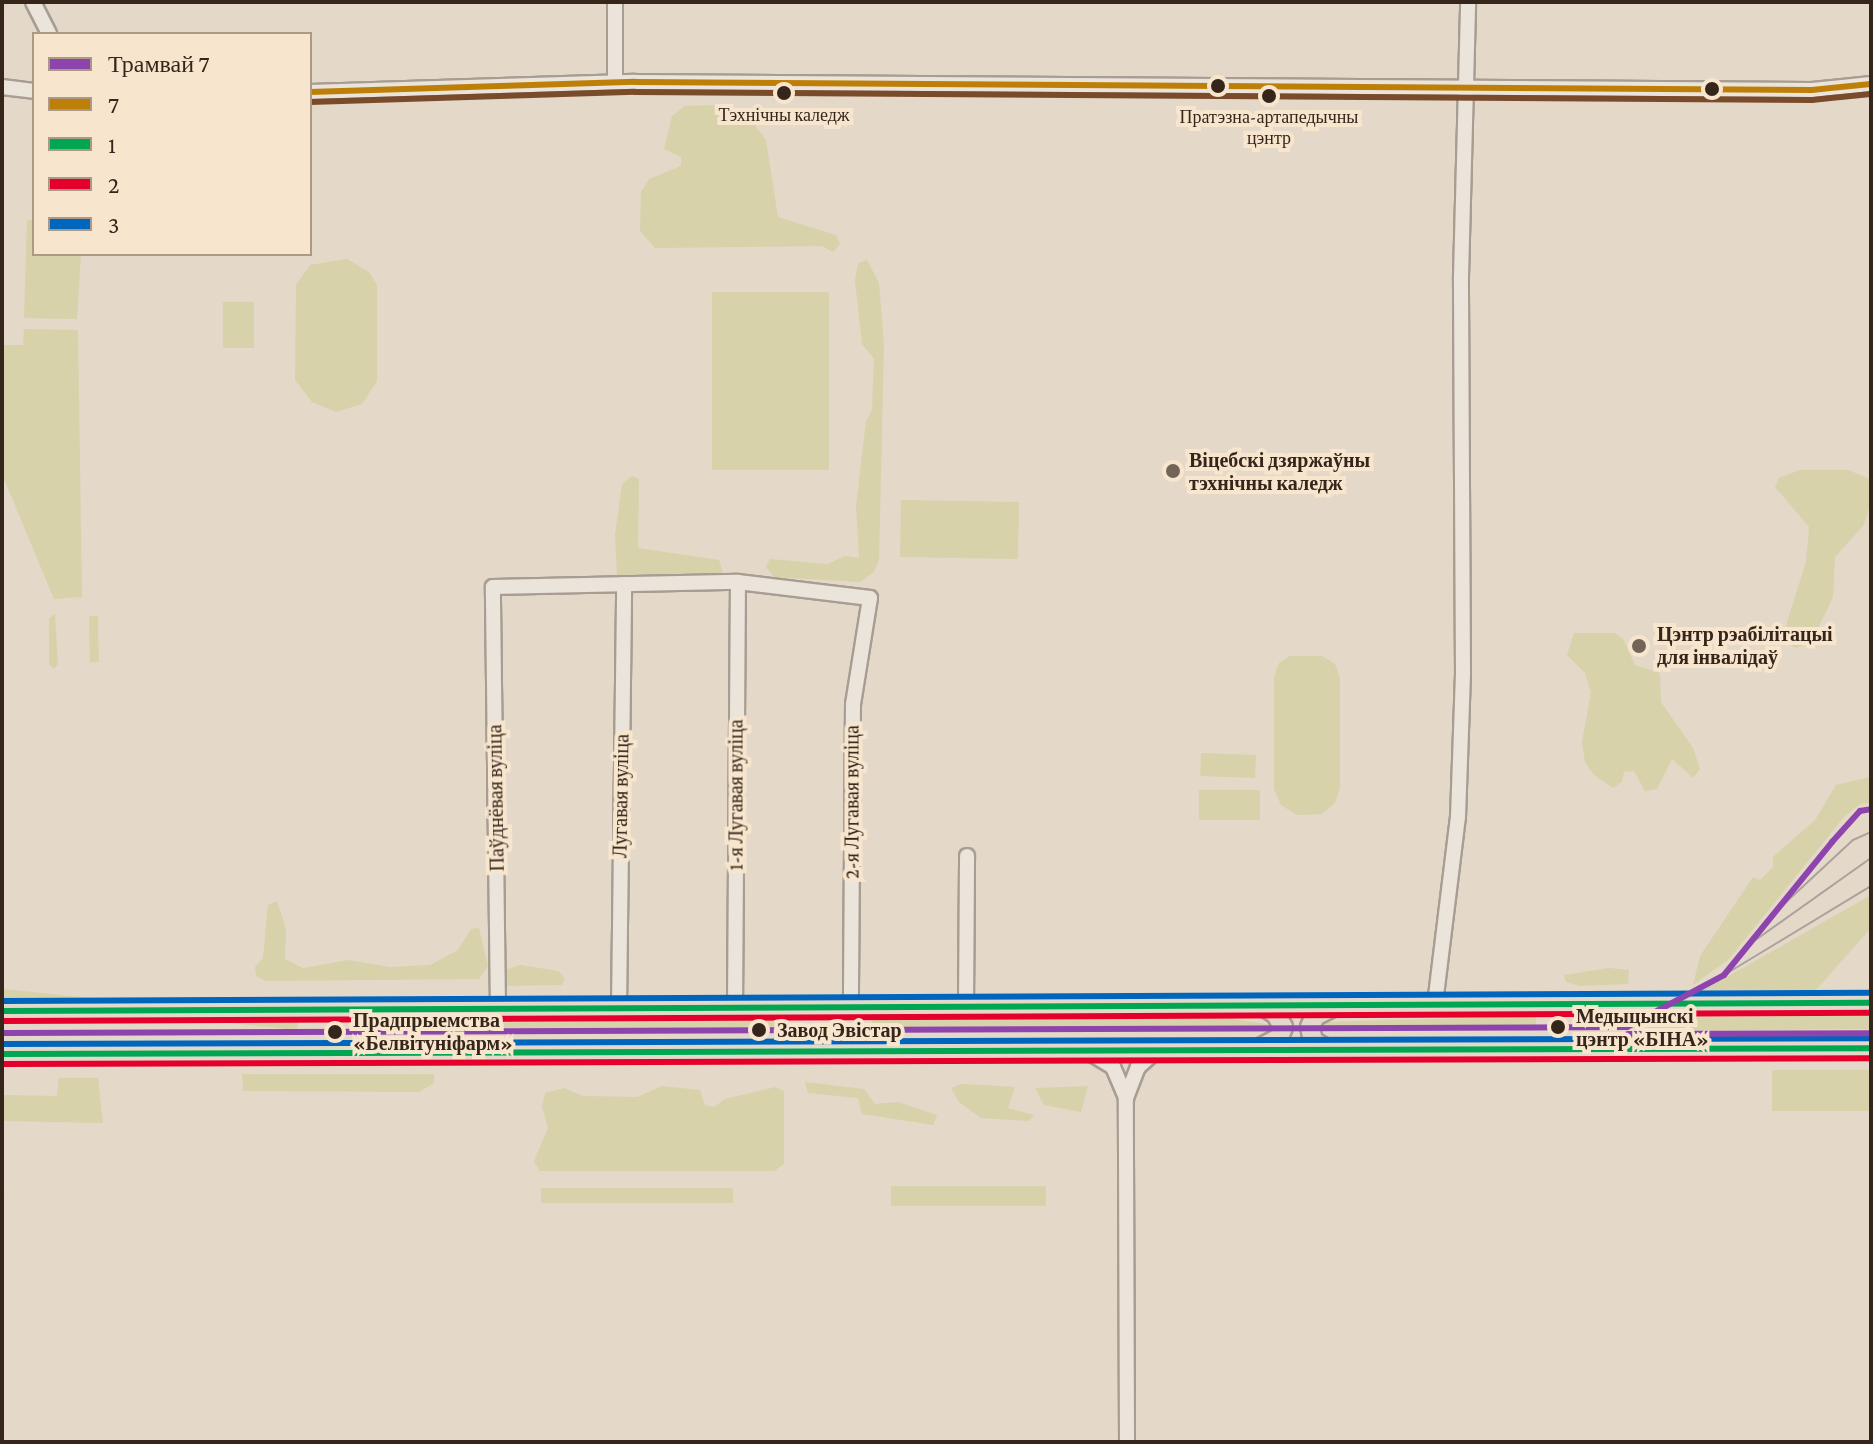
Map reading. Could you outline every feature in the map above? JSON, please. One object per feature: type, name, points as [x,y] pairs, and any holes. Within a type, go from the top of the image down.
[{"type":"main road","points":[[2,1011],[1871,1003]]},
{"type":"main road","points":[[1255,1050],[1283,1032],[1276,1014],[1259,1004]]},
{"type":"main road","points":[[1326,1049],[1313,1041],[1310,1027],[1315,1016],[1339,1004]]},
{"type":"main road","points":[[2,1054],[1090,1053],[1326,1049],[1871,1048]]},
{"type":"street","points":[[33,2],[48,32]]},
{"type":"street","points":[[615,2],[615,82]]},
{"type":"street","points":[[1435,1004],[1458,817],[1462,687],[1468,2]]},
{"type":"street","points":[[312,92],[615,82],[1812,90],[1871,84]]},
{"type":"street","points":[[2,87],[32,91]]},
{"type":"street","points":[[624,584],[738,582]]},
{"type":"street","name":"2-я Лугавая вуліца","points":[[738,582],[870,598],[853,704],[851,1007]]},
{"type":"street","name":"1-я Лугавая вуліца","points":[[735,1008],[738,582]]},
{"type":"street","name":"Паўднёвая вуліца","points":[[498,1010],[493,587],[624,584]]},
{"type":"street","name":"Лугавая вуліца","points":[[619,1009],[624,584]]},
{"type":"street","points":[[966,1007],[967,856]]},
{"type":"street","points":[[1127,1442],[1126,1098],[1138,1067],[1156,1051]]},
{"type":"street","points":[[1090,1053],[1113,1067],[1126,1098]]},
{"type":"shaded area","points":[[724,105],[745,112],[766,140],[778,217],[836,235],[840,244],[833,252],[822,246],[655,248],[640,231],[641,192],[649,179],[681,166],[681,157],[664,149],[672,116],[685,106]]},
{"type":"shaded area","points":[[27,220],[32,220],[32,256],[81,256],[77,319],[24,318]]},
{"type":"shaded area","points":[[347,259],[369,272],[377,285],[377,381],[362,404],[336,412],[312,402],[295,380],[296,285],[310,265]]},
{"type":"shaded area","points":[[867,260],[879,283],[884,344],[879,560],[874,572],[860,582],[774,577],[766,567],[770,559],[828,564],[845,556],[859,558],[856,506],[866,421],[872,410],[874,359],[862,344],[855,280],[858,263]]},
{"type":"shaded area","points":[[712,292],[829,292],[829,470],[712,470]]},
{"type":"shaded area","points":[[223,302],[254,302],[254,348],[223,348]]},
{"type":"shaded area","points":[[24,329],[78,330],[82,597],[54,599],[2,474],[2,345],[23,345]]},
{"type":"shaded area","points":[[1800,470],[1848,470],[1870,479],[1871,503],[1863,526],[1835,557],[1833,597],[1811,643],[1795,648],[1786,641],[1787,622],[1806,562],[1809,527],[1775,487],[1779,478]]},
{"type":"shaded area","points":[[632,476],[639,479],[638,548],[719,560],[723,573],[617,575],[615,535],[622,484]]},
{"type":"shaded area","points":[[901,500],[1019,502],[1018,559],[900,557]]},
{"type":"shaded area","points":[[55,614],[58,664],[54,669],[49,664],[49,618]]},
{"type":"shaded area","points":[[89,616],[98,616],[99,662],[90,662]]},
{"type":"shaded area","points":[[1574,633],[1615,633],[1623,639],[1635,665],[1660,673],[1661,702],[1693,748],[1700,769],[1693,778],[1672,759],[1657,789],[1645,791],[1634,771],[1624,772],[1622,782],[1613,788],[1594,775],[1585,762],[1582,742],[1591,692],[1585,673],[1567,655]]},
{"type":"shaded area","points":[[1290,656],[1322,656],[1335,664],[1340,678],[1340,788],[1335,803],[1322,814],[1297,815],[1281,805],[1274,789],[1274,677],[1279,663]]},
{"type":"shaded area","points":[[1201,753],[1256,755],[1255,778],[1200,776]]},
{"type":"shaded area","points":[[1871,777],[1871,803],[1860,804],[1844,817],[1728,960],[1693,985],[1700,956],[1753,877],[1760,880],[1773,867],[1773,857],[1815,820],[1836,785]]},
{"type":"shaded area","points":[[1199,790],[1260,790],[1260,820],[1199,820]]},
{"type":"shaded area","points":[[1871,895],[1871,928],[1816,990],[1704,990]]},
{"type":"shaded area","points":[[277,901],[286,929],[285,959],[303,968],[349,960],[390,967],[430,965],[458,950],[471,929],[479,928],[488,966],[479,979],[266,981],[256,976],[255,967],[263,958],[268,905]]},
{"type":"shaded area","points":[[520,965],[559,971],[565,979],[562,985],[507,986],[505,970]]},
{"type":"shaded area","points":[[1609,968],[1629,970],[1628,984],[1580,986],[1566,982],[1564,975]]},
{"type":"shaded area","points":[[4,989],[298,1020],[297,1030],[3,999]]},
{"type":"shaded area","points":[[1651,1014],[1627,1021],[1595,1022],[1595,1015]]},
{"type":"shaded area","points":[[1871,1015],[1871,1029],[1640,1031],[1666,1018]]},
{"type":"shaded area","points":[[1536,1016],[1536,1025],[1322,1026],[1321,1022]]},
{"type":"shaded area","points":[[1220,1017],[1279,1026],[872,1027],[872,1019]]},
{"type":"shaded area","points":[[790,1019],[790,1028],[363,1028],[362,1024]]},
{"type":"shaded area","points":[[1633,1036],[1871,1036],[1871,1041],[1633,1041]]},
{"type":"shaded area","points":[[1322,1037],[1567,1037],[1567,1041],[1322,1039]]},
{"type":"shaded area","points":[[1273,1038],[1179,1045],[801,1046],[801,1040]]},
{"type":"shaded area","points":[[309,1041],[711,1041],[711,1047],[309,1048]]},
{"type":"shaded area","points":[[2,1042],[220,1042],[220,1047],[2,1048]]},
{"type":"shaded area","points":[[1772,1070],[1871,1070],[1871,1111],[1772,1111]]},
{"type":"shaded area","points":[[242,1074],[434,1074],[434,1083],[419,1092],[243,1091]]},
{"type":"shaded area","points":[[59,1078],[98,1078],[103,1123],[2,1121],[2,1095],[57,1096]]},
{"type":"shaded area","points":[[805,1082],[864,1089],[875,1104],[898,1102],[937,1115],[933,1125],[862,1114],[858,1098],[808,1093]]},
{"type":"shaded area","points":[[962,1084],[1015,1087],[1008,1108],[1034,1115],[1029,1121],[981,1118],[959,1102],[951,1088]]},
{"type":"shaded area","points":[[662,1086],[700,1090],[705,1105],[714,1107],[725,1099],[776,1087],[784,1091],[784,1164],[774,1171],[540,1171],[534,1161],[548,1128],[542,1107],[545,1093],[564,1088],[583,1096],[637,1097]]},
{"type":"shaded area","points":[[1088,1086],[1081,1112],[1044,1105],[1035,1088]]},
{"type":"shaded area","points":[[891,1186],[1046,1186],[1046,1206],[891,1206]]},
{"type":"shaded area","points":[[541,1188],[733,1188],[733,1203],[541,1203]]},
{"type":"tram line","name":"7","points":[[2,1033],[1627,1027],[1724,975],[1832,842],[1860,811],[1871,809]]},
{"type":"tram line","points":[[1768,919],[1853,840],[1871,832]]},
{"type":"tram line","points":[[1747,946],[1871,858]]},
{"type":"tram line","points":[[1724,975],[1871,886]]},
{"type":"tram line","name":"7","points":[[1628,1034],[1871,1033]]},
{"type":"transit line","name":"7","points":[[312,92],[635,82],[1812,90],[1871,84]]},
{"type":"transit line","points":[[312,102],[635,92],[1812,100],[1871,94]]},
{"type":"transit line","name":"3","points":[[2,1001],[1871,993]]},
{"type":"transit line","name":"1","points":[[2,1011],[1871,1003]]},
{"type":"transit line","name":"2","points":[[2,1021],[1871,1013]]},
{"type":"transit line","name":"3","points":[[2,1044],[1871,1038]]},
{"type":"transit line","name":"1","points":[[2,1054],[1871,1048]]},
{"type":"transit line","name":"2","points":[[2,1064],[1871,1058]]},
{"type":"place","name":"Тэхнічны каледж","points":[[784,93]]},
{"type":"place","name":"Пратэзна-артапедычны цэнтр","points":[[1269,96]]},
{"type":"place","name":"Віцебскі дзяржаўны тэхнічны каледж","points":[[1173,471]]},
{"type":"place","name":"Цэнтр рэабілітацыі для інвалідаў","points":[[1639,646]]},
{"type":"place","name":"Медыцынскі цэнтр «БІНА»","points":[[1558,1027]]},
{"type":"place","name":"Завод Эвістар","points":[[759,1030]]},
{"type":"place","name":"Прадпрыемства «Белвітуніфарм»","points":[[335,1032]]}]
